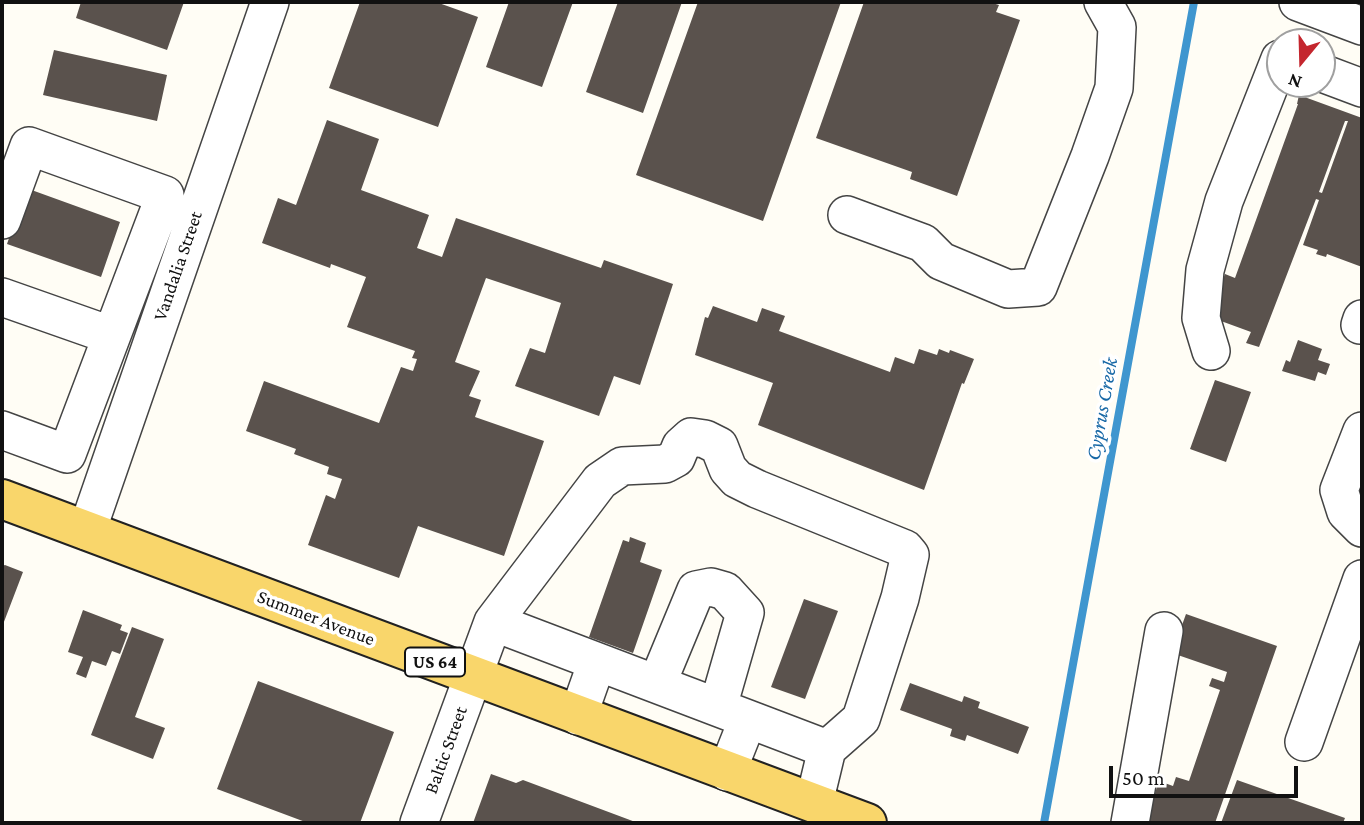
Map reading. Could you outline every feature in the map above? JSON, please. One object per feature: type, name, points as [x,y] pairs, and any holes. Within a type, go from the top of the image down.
[{"type":"main road","name":"Summer Avenue","points":[[2,499],[867,823]]},
{"type":"street","name":"Vandalia Street","points":[[86,531],[270,2]]},
{"type":"street","points":[[847,215],[923,243],[941,261],[1008,289],[1038,287],[1114,88],[1117,27],[1103,2]]},
{"type":"street","points":[[1290,28],[1298,2],[1362,26]]},
{"type":"street","points":[[1336,78],[1362,88]]},
{"type":"street","points":[[1210,351],[1201,318],[1205,270],[1224,201],[1266,95]]},
{"type":"street","points":[[2,220],[29,146],[165,195],[67,454],[2,430]]},
{"type":"street","points":[[133,276],[170,289]]},
{"type":"street","points":[[2,297],[110,335]]},
{"type":"street","points":[[85,403],[126,416]]},
{"type":"street","points":[[1362,431],[1339,490],[1346,512],[1362,528]]},
{"type":"street","name":"Baltic Street","points":[[419,823],[493,622],[600,481],[622,466],[664,464],[676,458],[681,446],[691,437],[705,439],[719,446],[728,469],[737,479],[905,549],[910,555],[900,598],[861,719],[827,749]]},
{"type":"street","points":[[1304,742],[1362,579]]},
{"type":"street","points":[[657,684],[696,590],[711,587],[725,591],[745,613],[727,772]]},
{"type":"street","points":[[493,622],[827,749],[814,803]]},
{"type":"street","points":[[1129,823],[1164,631]]},
{"type":"street","points":[[578,716],[597,662]]},
{"type":"building","points":[[81,2],[184,2],[167,50],[76,18]]},
{"type":"building","points":[[360,2],[436,2],[478,17],[438,127],[329,88]]},
{"type":"building","points":[[509,2],[573,2],[542,87],[486,67]]},
{"type":"building","points":[[618,2],[682,2],[643,113],[586,92]]},
{"type":"building","points":[[698,2],[841,2],[763,221],[636,175]]},
{"type":"building","points":[[864,2],[989,2],[999,5],[996,12],[1020,20],[957,196],[910,179],[912,172],[816,138]]},
{"type":"building","points":[[54,50],[167,75],[157,121],[43,95]]},
{"type":"building","points":[[1298,98],[1307,98],[1362,118],[1362,267],[1327,254],[1326,257],[1316,254],[1318,250],[1303,245],[1319,200],[1316,199],[1259,347],[1246,343],[1251,332],[1210,317],[1225,274],[1235,278]],"holes":[[[1345,121],[1348,121],[1322,193],[1319,192]]]},
{"type":"building","points":[[327,120],[379,139],[361,190],[429,215],[417,248],[442,257],[456,218],[601,268],[604,260],[673,284],[640,385],[614,376],[599,416],[515,386],[530,348],[545,353],[561,303],[486,278],[455,362],[480,371],[469,396],[481,400],[475,417],[544,441],[504,556],[418,526],[399,578],[308,545],[326,495],[335,499],[342,479],[327,474],[329,467],[294,454],[296,449],[246,431],[264,381],[379,423],[401,367],[413,371],[417,359],[412,358],[415,351],[347,327],[366,277],[331,264],[330,268],[262,243],[278,198],[296,205]]},
{"type":"building","points":[[26,188],[120,222],[101,277],[7,244]]},
{"type":"building","points":[[713,306],[757,322],[762,308],[785,316],[779,331],[890,372],[895,357],[914,364],[919,349],[937,355],[939,349],[949,353],[950,350],[974,359],[964,384],[962,383],[924,490],[758,425],[773,383],[695,355],[705,317],[708,318]]},
{"type":"building","points":[[1298,340],[1322,349],[1318,360],[1330,364],[1326,375],[1318,372],[1315,381],[1282,371],[1286,360],[1290,362]]},
{"type":"building","points":[[1215,380],[1251,392],[1226,462],[1190,449]]},
{"type":"building","points":[[630,537],[646,543],[640,562],[662,570],[633,653],[589,637],[623,540],[629,542]]},
{"type":"building","points":[[2,566],[23,572],[2,627]]},
{"type":"building","points":[[804,599],[838,611],[805,699],[771,687]]},
{"type":"building","points":[[83,610],[122,625],[120,630],[128,633],[120,654],[112,651],[106,666],[92,661],[86,678],[76,674],[83,657],[68,652]]},
{"type":"building","points":[[1186,614],[1277,646],[1215,823],[1145,823],[1159,781],[1173,786],[1176,777],[1189,781],[1220,690],[1209,686],[1212,678],[1224,682],[1227,672],[1172,653]]},
{"type":"building","points":[[132,627],[164,639],[135,717],[165,728],[153,759],[91,735]]},
{"type":"building","points":[[258,681],[394,732],[360,823],[308,823],[217,789]]},
{"type":"building","points":[[910,683],[962,702],[964,696],[980,702],[978,708],[1029,727],[1018,754],[967,735],[965,741],[950,736],[952,729],[900,710]]},
{"type":"building","points":[[491,774],[516,783],[523,780],[638,823],[473,823]]},
{"type":"building","points":[[1237,780],[1345,818],[1343,823],[1221,823]]},
{"type":"waterway","name":"Cyprus Creek","points":[[1044,823],[1194,2]]}]
